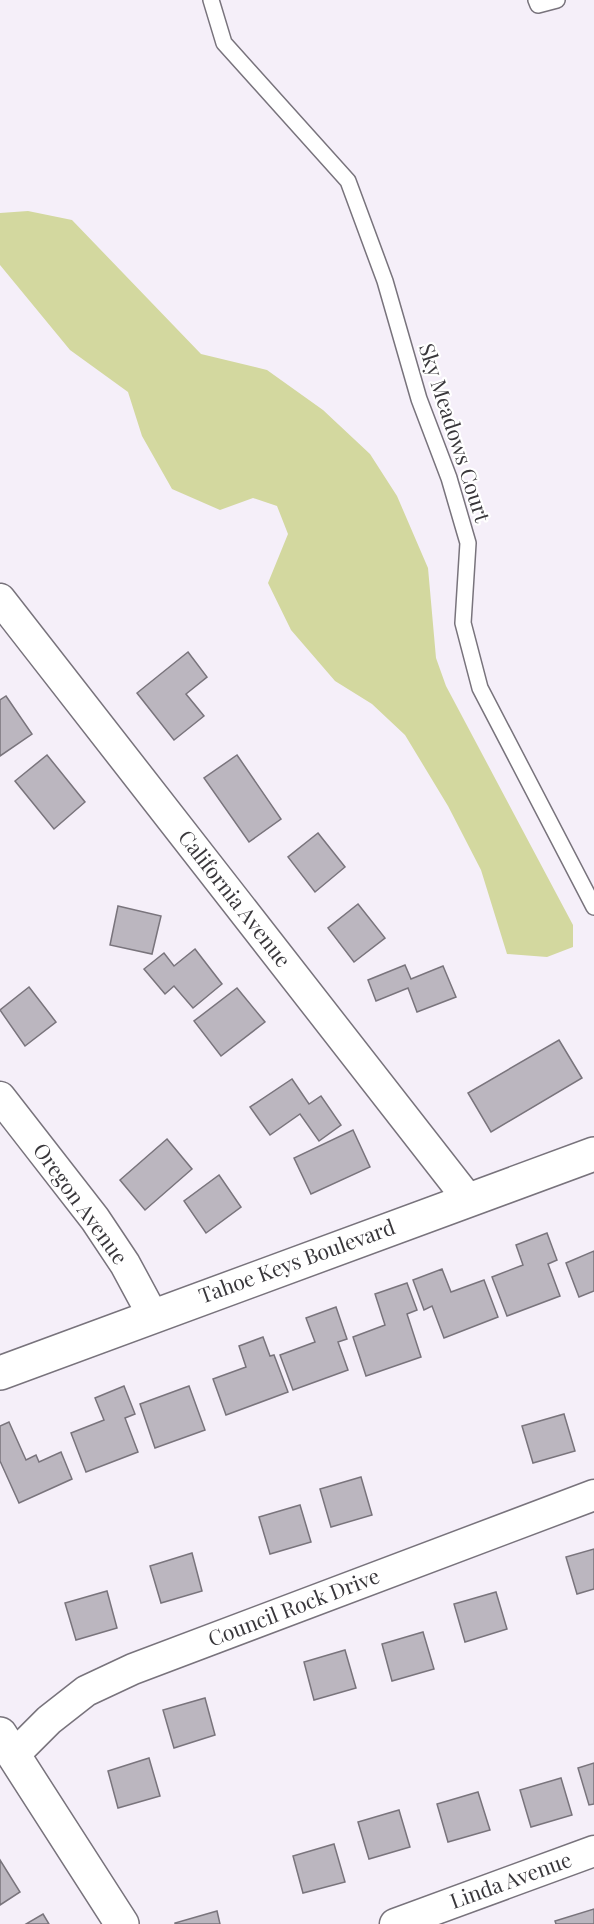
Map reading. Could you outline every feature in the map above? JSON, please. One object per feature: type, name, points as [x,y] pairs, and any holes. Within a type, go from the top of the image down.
[{"type":"street","name":"California Avenue","points":[[0,599],[468,1198]]},
{"type":"street","name":"Oregon Avenue","points":[[0,1097],[95,1219],[125,1264],[153,1316]]},
{"type":"street","name":"Tahoe Keys Boulevard","points":[[0,1373],[468,1198],[594,1154]]},
{"type":"street","name":"Council Rock Drive","points":[[7,1745],[49,1720],[86,1691],[133,1669],[594,1495]]},
{"type":"street","points":[[7,1745],[122,1924]]},
{"type":"street","name":"Linda Avenue","points":[[411,1921],[594,1851]]},
{"type":"lane","name":"Sky Meadows Court","points":[[210,0],[224,43],[348,181],[386,281],[418,399],[449,478],[468,543],[463,623],[480,688],[594,907]]},
{"type":"lane","points":[[536,0],[538,5],[557,0]]},
{"type":"green space","points":[[28,211],[72,220],[201,354],[267,370],[323,410],[370,454],[397,496],[428,568],[436,658],[446,686],[573,925],[573,947],[547,957],[507,954],[481,870],[448,806],[405,735],[372,704],[335,681],[291,630],[268,583],[288,534],[277,506],[253,498],[220,510],[172,489],[142,436],[128,392],[70,350],[0,265],[0,213]]},
{"type":"building","points":[[188,652],[207,677],[186,694],[204,716],[174,740],[137,693]]},
{"type":"building","points":[[6,696],[32,734],[0,756],[0,700]]},
{"type":"building","points":[[47,755],[85,802],[54,829],[15,781]]},
{"type":"building","points":[[237,755],[281,819],[249,842],[204,778]]},
{"type":"building","points":[[318,833],[345,867],[315,892],[288,857]]},
{"type":"building","points":[[358,904],[385,938],[354,962],[328,928]]},
{"type":"building","points":[[118,906],[161,916],[152,954],[110,945]]},
{"type":"building","points":[[195,949],[222,984],[193,1008],[174,986],[165,994],[144,969],[164,953],[174,966]]},
{"type":"building","points":[[405,965],[411,979],[443,966],[456,997],[417,1012],[408,988],[376,1001],[368,980]]},
{"type":"building","points":[[29,987],[56,1022],[25,1046],[0,1010]]},
{"type":"building","points":[[237,988],[265,1022],[221,1056],[194,1021]]},
{"type":"building","points":[[559,1040],[582,1078],[491,1132],[468,1093]]},
{"type":"building","points":[[292,1079],[309,1104],[321,1096],[341,1125],[319,1141],[300,1114],[270,1135],[250,1107]]},
{"type":"building","points":[[353,1130],[370,1167],[311,1194],[294,1158]]},
{"type":"building","points":[[167,1139],[192,1169],[145,1210],[120,1180]]},
{"type":"building","points":[[219,1175],[241,1207],[206,1233],[184,1201]]},
{"type":"building","points":[[547,1233],[557,1260],[548,1264],[560,1296],[507,1316],[492,1277],[523,1265],[516,1245]]},
{"type":"building","points":[[594,1251],[594,1291],[579,1297],[566,1263]]},
{"type":"building","points":[[442,1269],[451,1292],[484,1280],[498,1317],[444,1338],[432,1306],[424,1310],[413,1280]]},
{"type":"building","points":[[407,1283],[417,1310],[407,1314],[421,1357],[366,1376],[353,1337],[385,1325],[375,1294]]},
{"type":"building","points":[[336,1307],[347,1339],[338,1342],[348,1370],[293,1390],[280,1355],[315,1342],[306,1318]]},
{"type":"building","points":[[263,1337],[270,1356],[274,1355],[288,1392],[226,1415],[213,1379],[246,1367],[239,1346]]},
{"type":"building","points":[[124,1386],[135,1414],[125,1418],[138,1452],[86,1472],[71,1433],[104,1420],[95,1398]]},
{"type":"building","points":[[189,1386],[205,1430],[155,1448],[140,1404]]},
{"type":"building","points":[[564,1414],[575,1451],[533,1463],[522,1426]]},
{"type":"building","points":[[9,1422],[26,1460],[36,1455],[39,1462],[61,1452],[72,1479],[19,1503],[0,1461],[0,1426]]},
{"type":"building","points":[[361,1477],[372,1515],[331,1527],[320,1489]]},
{"type":"building","points":[[300,1505],[311,1542],[270,1554],[259,1517]]},
{"type":"building","points":[[594,1549],[594,1589],[577,1594],[566,1557]]},
{"type":"building","points":[[192,1553],[202,1591],[161,1603],[150,1566]]},
{"type":"building","points":[[107,1591],[117,1628],[76,1640],[65,1603]]},
{"type":"building","points":[[496,1592],[507,1629],[465,1642],[454,1604]]},
{"type":"building","points":[[423,1632],[434,1669],[392,1681],[382,1644]]},
{"type":"building","points":[[345,1650],[356,1688],[314,1700],[304,1662]]},
{"type":"building","points":[[205,1698],[215,1735],[174,1748],[163,1710]]},
{"type":"building","points":[[149,1758],[160,1796],[118,1808],[108,1771]]},
{"type":"building","points":[[594,1763],[594,1804],[589,1805],[578,1768]]},
{"type":"building","points":[[561,1778],[572,1815],[531,1827],[520,1790]]},
{"type":"building","points":[[478,1792],[490,1830],[448,1842],[437,1804]]},
{"type":"building","points":[[399,1810],[410,1847],[369,1859],[358,1822]]},
{"type":"building","points":[[334,1844],[345,1882],[303,1893],[293,1856]]},
{"type":"building","points":[[0,1860],[20,1892],[0,1905]]},
{"type":"building","points":[[594,1909],[594,1924],[556,1924],[555,1921]]},
{"type":"building","points":[[217,1911],[220,1924],[175,1924],[175,1923]]},
{"type":"building","points":[[43,1914],[49,1924],[26,1924]]}]
